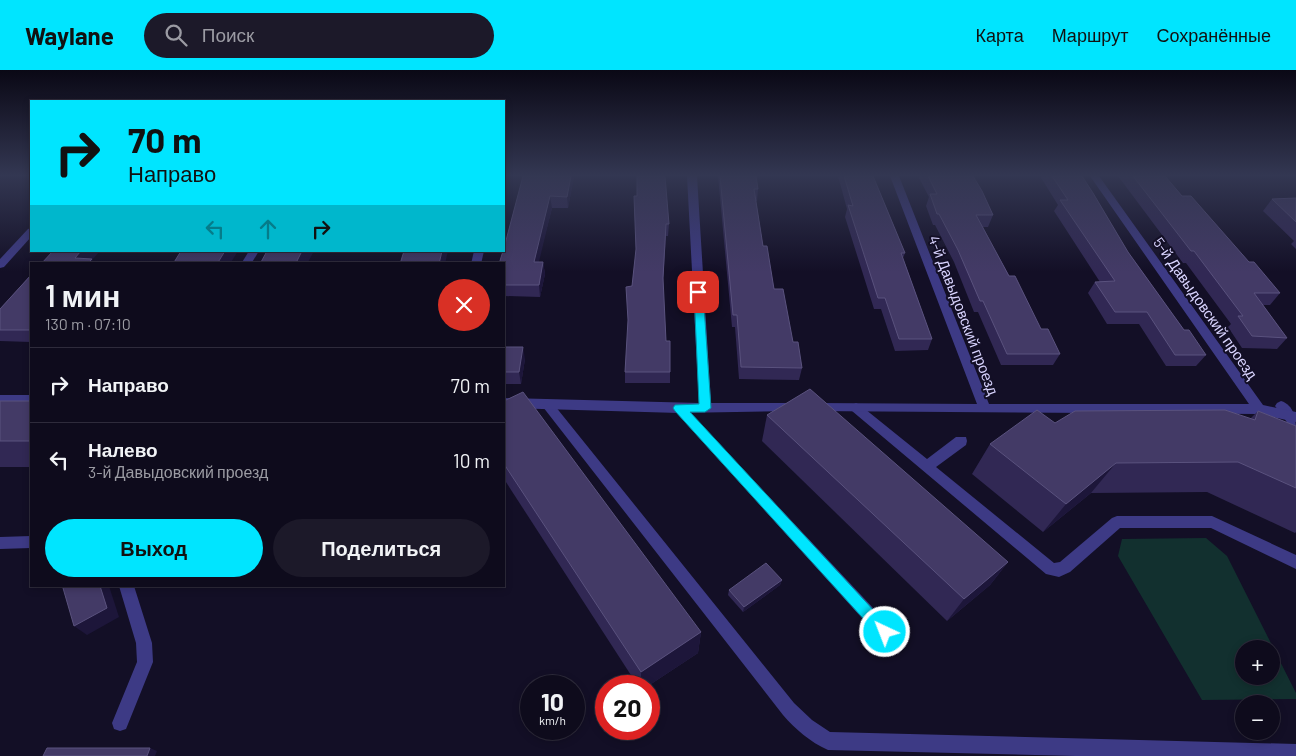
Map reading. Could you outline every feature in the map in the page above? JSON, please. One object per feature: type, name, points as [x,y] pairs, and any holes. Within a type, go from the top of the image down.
[{"type":"street","points":[[694,208],[705,408]]},
{"type":"street","name":"4-й Давыдовский проезд","points":[[907,208],[985,408]]},
{"type":"street","name":"5-й Давыдовский проезд","points":[[1117,208],[1259,409]]},
{"type":"street","points":[[0,266],[30,232]]},
{"type":"street","points":[[0,400],[30,400]]},
{"type":"street","points":[[505,404],[679,408],[1259,409],[1288,413],[1296,426]]},
{"type":"street","points":[[546,404],[778,694],[790,713],[828,741],[1296,753]]},
{"type":"street","points":[[679,408],[885,632]]},
{"type":"street","points":[[856,408],[1051,569],[1059,570],[1065,567],[1117,522],[1212,522],[1296,562]]},
{"type":"street","points":[[926,466],[961,441]]},
{"type":"street","points":[[0,543],[30,542]]},
{"type":"street","points":[[120,723],[144,662],[144,643],[126,587]]},
{"type":"green space","points":[[1206,538],[1227,556],[1269,640],[1235,640],[1235,685],[1280,685],[1280,661],[1296,693],[1296,699],[1280,699],[1280,695],[1235,695],[1235,700],[1202,700],[1118,556],[1122,539]]},
{"type":"building","points":[[515,208],[547,208],[534,262],[543,262],[539,285],[505,285],[505,262],[500,262],[503,252],[505,252],[505,244]]},
{"type":"building","points":[[634,208],[668,208],[669,224],[666,224],[663,278],[666,341],[670,341],[670,372],[625,372],[628,320],[626,287],[632,286],[636,249]]},
{"type":"building","points":[[723,208],[757,208],[763,246],[767,246],[774,289],[783,289],[793,342],[798,342],[802,368],[741,367],[737,315],[733,315]]},
{"type":"building","points":[[849,208],[886,208],[905,253],[901,253],[932,339],[899,339],[885,298],[878,298]]},
{"type":"building","points":[[935,208],[990,208],[993,215],[976,215],[1009,276],[1015,276],[1041,329],[1048,329],[1060,354],[1007,354],[983,301],[980,301],[958,250],[939,214],[937,214]]},
{"type":"building","points":[[1065,208],[1102,208],[1128,252],[1184,330],[1189,330],[1206,355],[1175,355],[1147,312],[1115,312],[1095,282],[1115,281]]},
{"type":"building","points":[[1158,208],[1202,208],[1249,262],[1254,262],[1280,293],[1254,293],[1287,338],[1252,336],[1238,316],[1243,316],[1194,251],[1191,251]]},
{"type":"building","points":[[1281,208],[1296,208],[1296,222]]},
{"type":"building","points":[[52,252],[80,252],[75,258],[92,259],[89,262],[43,262]]},
{"type":"building","points":[[180,252],[224,252],[218,262],[174,262]]},
{"type":"building","points":[[266,252],[302,252],[296,262],[261,262]]},
{"type":"building","points":[[404,252],[442,252],[439,262],[401,262]]},
{"type":"building","points":[[30,276],[30,330],[0,330],[0,309]]},
{"type":"building","points":[[505,347],[523,347],[519,372],[505,372]]},
{"type":"building","points":[[810,389],[1008,562],[964,599],[767,415]]},
{"type":"building","points":[[523,392],[701,632],[641,672],[505,466],[505,401]]},
{"type":"building","points":[[0,401],[30,401],[30,441],[0,441]]},
{"type":"building","points":[[1037,410],[1055,423],[1075,411],[1225,410],[1255,420],[1258,411],[1296,426],[1296,488],[1238,462],[1116,463],[1066,504],[990,444]]},
{"type":"building","points":[[766,563],[782,580],[744,607],[729,590]]},
{"type":"building","points":[[100,587],[107,608],[74,626],[63,588]]},
{"type":"building","points":[[47,748],[150,748],[147,756],[43,756]]},
{"type":"route","points":[[698,292],[705,408],[679,408],[885,632]]}]
